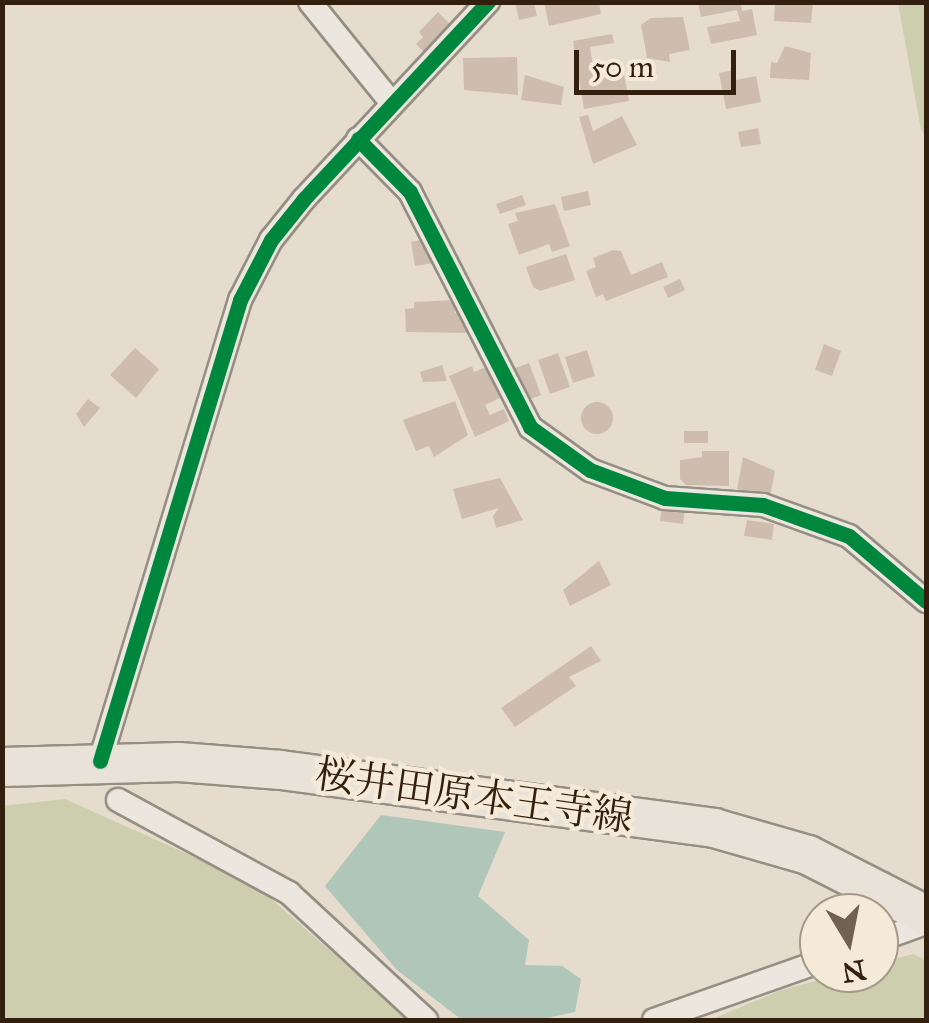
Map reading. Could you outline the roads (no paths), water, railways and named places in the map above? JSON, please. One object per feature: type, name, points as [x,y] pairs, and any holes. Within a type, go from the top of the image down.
[{"type":"main road","name":"桜井田原本王寺線","points":[[2,767],[100,761],[281,770],[714,828],[808,855],[926,915]]},
{"type":"street","points":[[310,2],[390,102]]},
{"type":"street","points":[[100,761],[240,300],[271,240],[390,102],[488,2]]},
{"type":"street","points":[[358,138],[410,192],[530,427],[590,470],[664,498],[763,505],[848,536],[926,600]]},
{"type":"street","points":[[118,800],[289,893],[426,1020]]},
{"type":"street","points":[[899,932],[926,922]]},
{"type":"street","points":[[654,1020],[799,969]]}]
